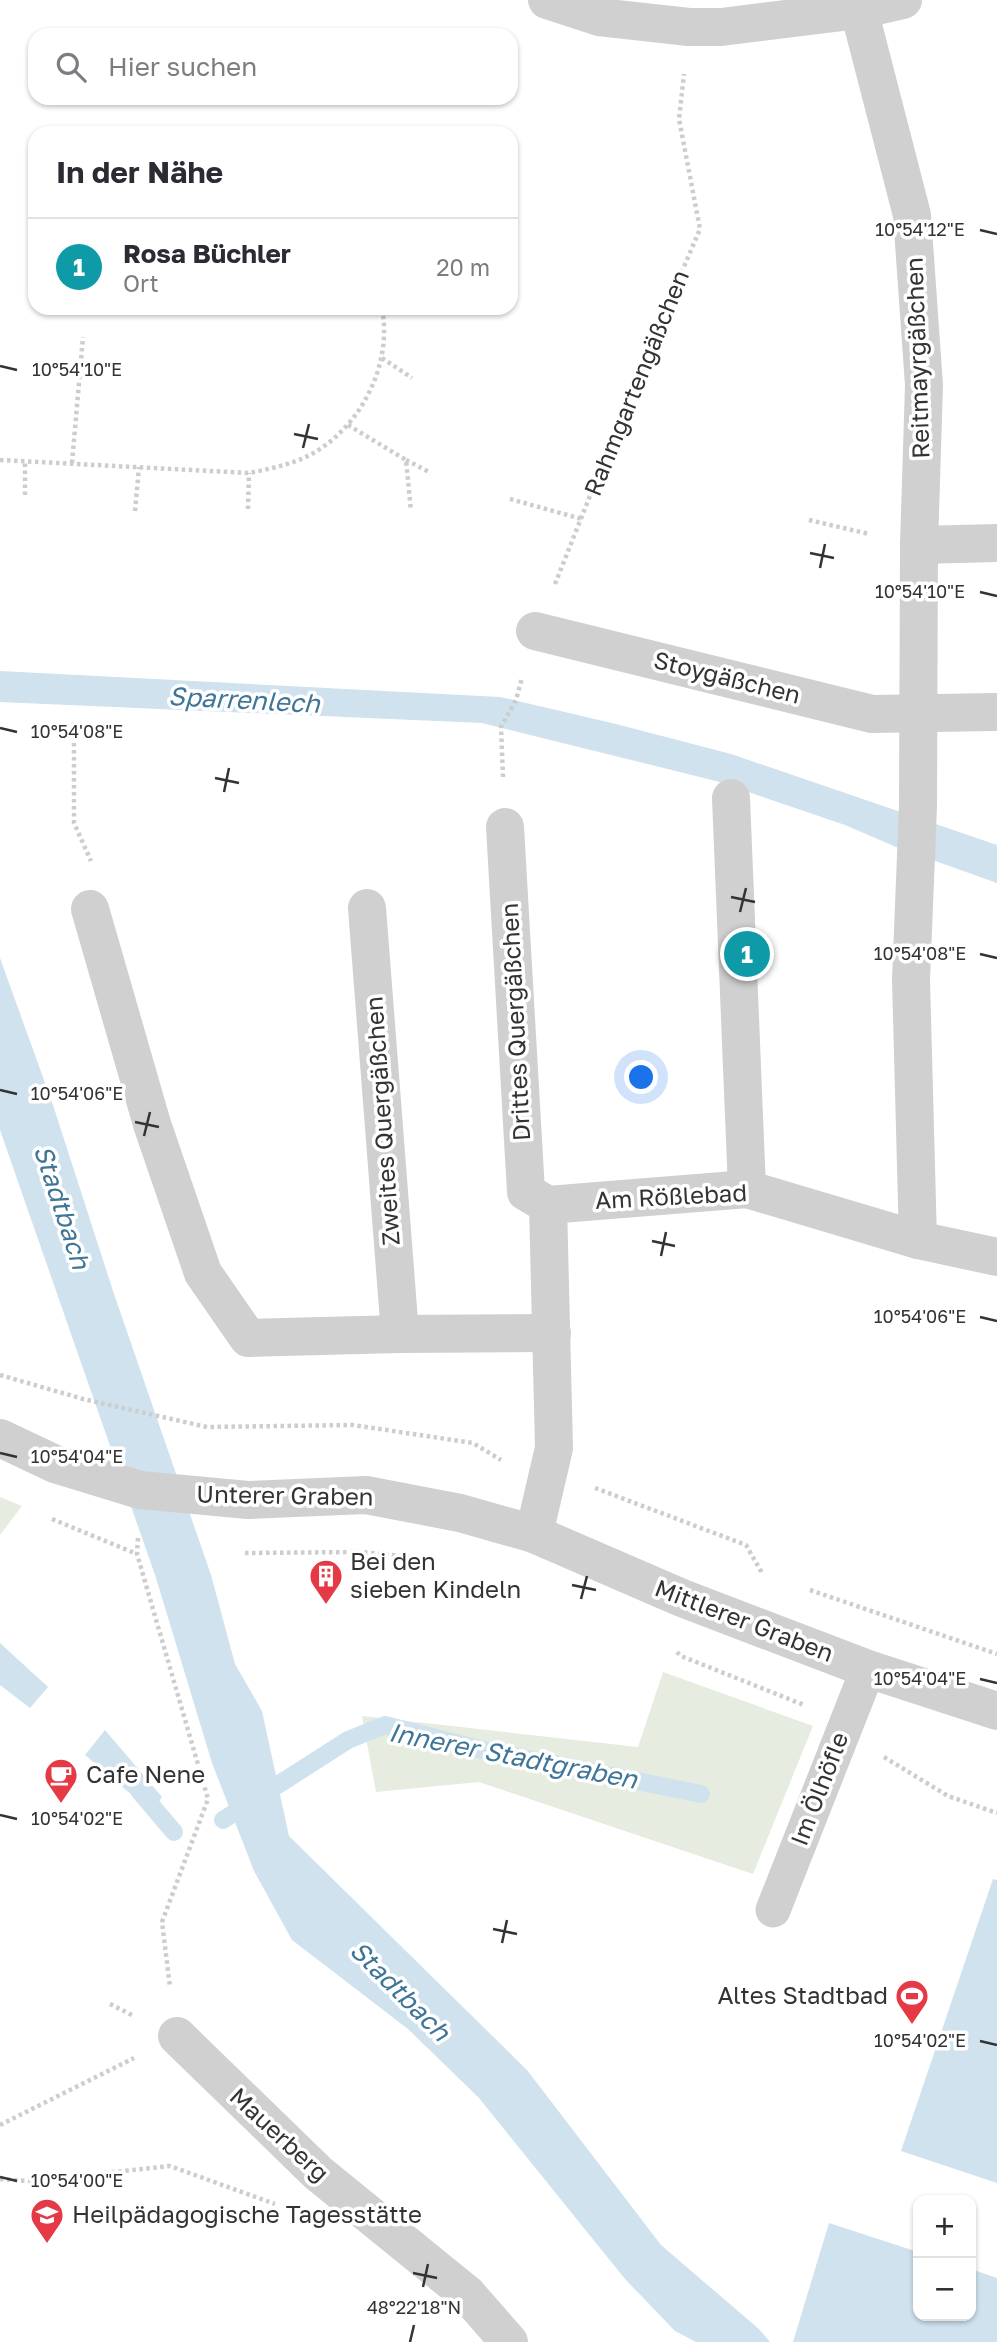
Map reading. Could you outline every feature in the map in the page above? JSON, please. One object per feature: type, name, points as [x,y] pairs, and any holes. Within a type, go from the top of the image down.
[{"type":"street","points":[[547,0],[599,17],[689,27],[721,27],[859,10],[903,0]]},
{"type":"street","name":"Reitmayrgäßchen","points":[[859,10],[912,215],[924,385],[919,545],[920,714],[911,980],[918,1240]]},
{"type":"street","points":[[919,545],[997,543]]},
{"type":"street","name":"Stoygäßchen","points":[[535,631],[872,714],[997,712]]},
{"type":"street","points":[[731,799],[747,1189]]},
{"type":"street","name":"Drittes Quergäßchen","points":[[505,827],[526,1192],[548,1205]]},
{"type":"street","name":"Zweites Quergäßchen","points":[[367,908],[400,1334]]},
{"type":"street","points":[[90,909],[152,1124],[203,1273],[248,1338],[552,1333]]},
{"type":"street","name":"Am Rößlebad","points":[[548,1205],[747,1189],[918,1240],[997,1257]]},
{"type":"street","points":[[534,1534],[554,1448],[548,1205]]},
{"type":"street","name":"Unterer Graben","points":[[0,1438],[55,1464],[140,1490],[248,1500],[366,1495],[460,1513],[534,1534]]},
{"type":"street","name":"Mittlerer Graben","points":[[534,1534],[682,1598],[867,1669],[997,1711]]},
{"type":"street","name":"Mauerberg","points":[[177,2036],[318,2173],[467,2294],[509,2342]]},
{"type":"lane","name":"Im Ölhöfle","points":[[773,1910],[867,1669]]},
{"type":"path","name":"Rahmgartengäßchen","points":[[502,727],[516,700],[535,631],[700,229],[679,119],[689,27]]},
{"type":"path","points":[[0,460],[249,473],[286,466],[320,449],[348,425],[370,394],[382,358],[384,315]]},
{"type":"path","points":[[72,463],[83,337]]},
{"type":"path","points":[[382,358],[412,379]]},
{"type":"path","points":[[348,425],[431,473]]},
{"type":"path","points":[[406,460],[411,511]]},
{"type":"path","points":[[24,495],[25,461]]},
{"type":"path","points":[[135,511],[139,466]]},
{"type":"path","points":[[248,509],[249,473]]},
{"type":"path","points":[[510,499],[582,519]]},
{"type":"path","points":[[809,520],[919,545]]},
{"type":"path","points":[[74,722],[74,823],[102,887],[90,909]]},
{"type":"path","points":[[0,1375],[83,1399],[207,1427],[353,1425],[473,1443],[545,1489],[591,1487],[746,1545],[761,1572],[774,1577]]},
{"type":"path","points":[[0,2124],[177,2036],[162,1922],[208,1800],[137,1554],[140,1490]]},
{"type":"path","points":[[48,1517],[137,1554]]},
{"type":"path","points":[[233,1552],[361,1552],[402,1556]]},
{"type":"path","points":[[800,1586],[997,1654]]},
{"type":"path","points":[[672,1648],[681,1656],[821,1712],[869,1748],[948,1796],[997,1813]]},
{"type":"path","points":[[0,2179],[29,2181],[170,2166],[240,2189],[286,2208]]},
{"type":"shaded area","points":[[0,1497],[22,1506],[0,1535]]},
{"type":"shaded area","points":[[663,1672],[813,1726],[753,1874],[479,1782],[376,1792],[362,1716],[638,1747]]},
{"type":"water","name":"Sparrenlech","points":[[0,671],[500,697],[731,754],[997,845],[997,883],[896,847],[845,825],[716,781],[482,723],[0,702]]},
{"type":"water","name":"Stadtbach","points":[[0,958],[53,1105],[114,1294],[211,1575],[235,1664],[262,1711],[289,1836],[527,2070],[661,2245],[759,2329],[770,2342],[696,2342],[675,2331],[625,2279],[479,2098],[408,2029],[292,1940],[254,1871],[212,1763],[156,1578],[0,1130]]},
{"type":"water","points":[[0,1643],[48,1687],[30,1708],[0,1685]]},
{"type":"water","points":[[105,1730],[162,1797],[149,1816],[139,1801],[85,1755]]},
{"type":"water","points":[[993,1879],[997,1880],[997,2183],[901,2151]]},
{"type":"water","points":[[829,2223],[913,2250],[913,2321],[976,2321],[976,2271],[997,2278],[997,2342],[793,2342]]},
{"type":"pier","points":[[279,1774],[283,1791],[232,1824],[226,1809]]},
{"type":"waterway","name":"Innerer Stadtgraben","points":[[223,1820],[348,1740],[385,1725],[487,1751],[701,1794]]},
{"type":"waterway","name":"Innerer Stadtgraben","points":[[140,1792],[174,1832]]},
{"type":"place","name":"Rosa Büchler","points":[[747,954]]},
{"type":"place","name":"Bei den sieben Kindeln","points":[[326,1606]]},
{"type":"place","name":"Cafe Nene","points":[[61,1805]]},
{"type":"place","name":"Altes Stadtbad","points":[[912,2026]]},
{"type":"place","name":"Heilpädagogische Tagesstätte","points":[[47,2245]]}]
